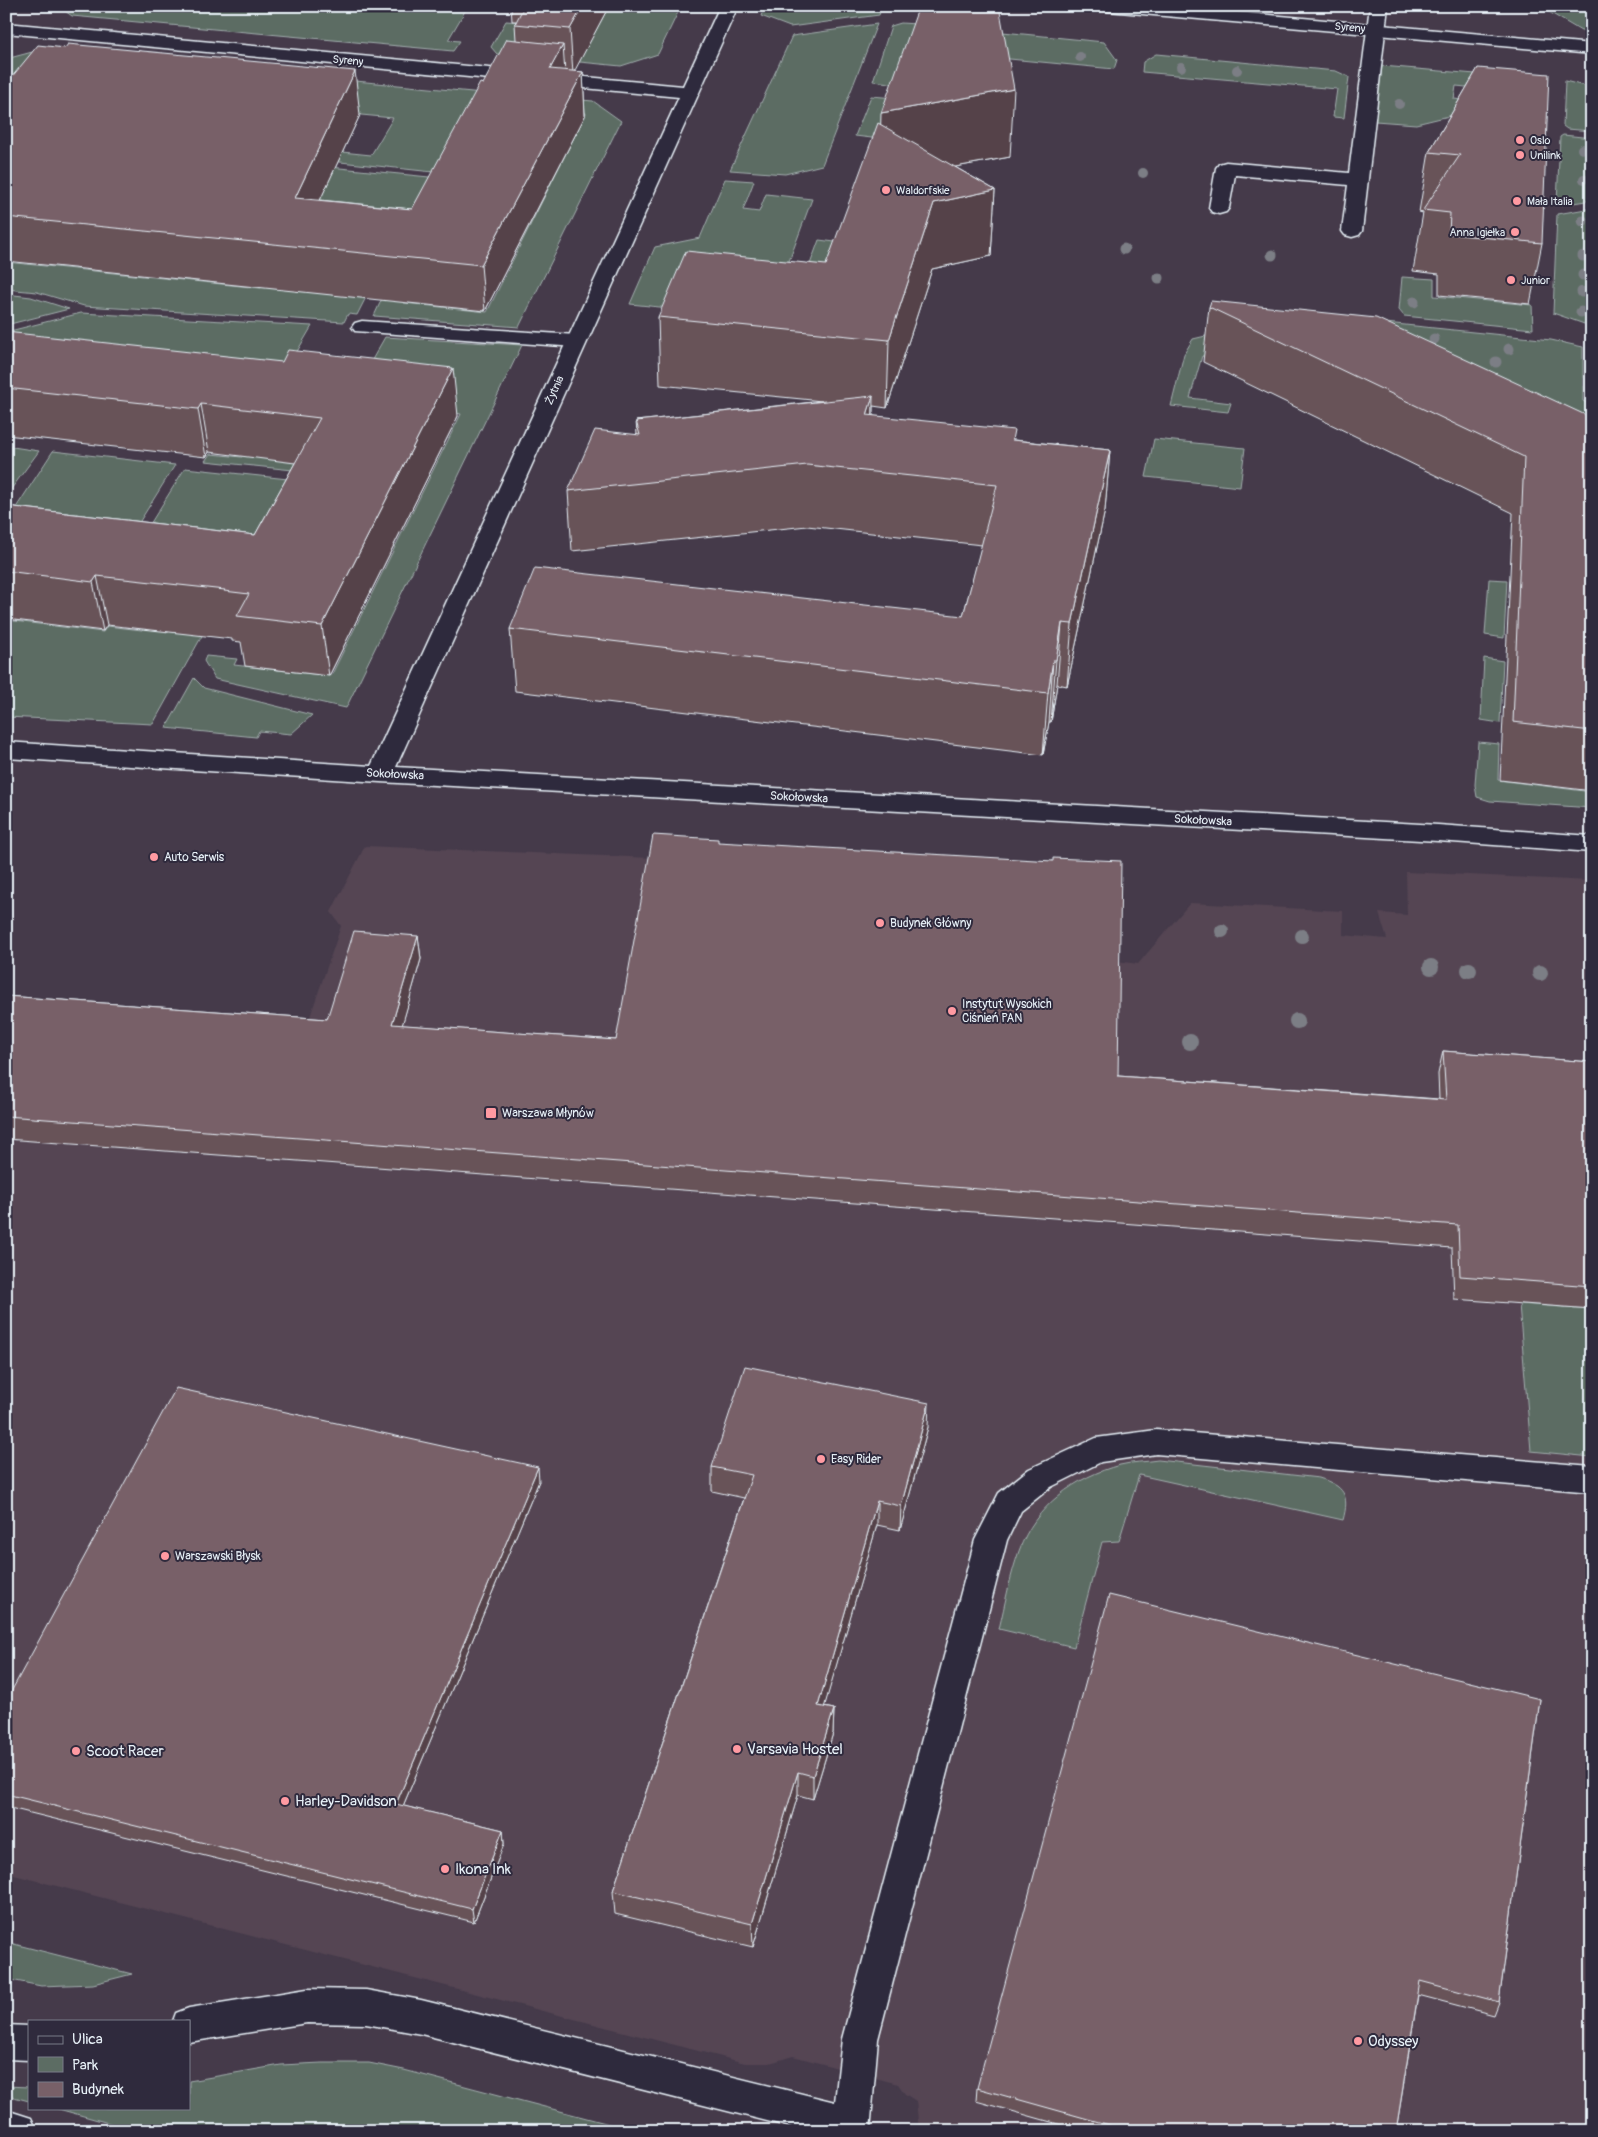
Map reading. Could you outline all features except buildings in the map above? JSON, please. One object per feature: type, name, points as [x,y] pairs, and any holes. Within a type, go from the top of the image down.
[{"type":"street","name":"Żytnia","points":[[380,774],[729,6]]},
{"type":"street","name":"Syreny","points":[[1108,6],[1592,49]]},
{"type":"street","points":[[1352,231],[1379,6]]},
{"type":"street","name":"Syreny","points":[[6,28],[689,92]]},
{"type":"street","points":[[1219,208],[1226,168],[1358,180]]},
{"type":"street","points":[[362,326],[576,341]]},
{"type":"street","name":"Sokołowska","points":[[6,750],[380,774],[1409,831],[1592,844]]},
{"type":"street","points":[[190,2025],[307,2006],[366,2006],[421,2017],[851,2127],[860,2039],[991,1540],[1010,1502],[1040,1478],[1096,1450],[1156,1442],[1592,1479]]},
{"type":"street","points":[[6,2042],[28,2043]]},
{"type":"street","points":[[6,2128],[18,2131]]},
{"type":"shaded area","points":[[365,846],[654,858],[1117,961],[1138,964],[1190,903],[1343,911],[1343,935],[1387,939],[1379,913],[1407,915],[1406,872],[1592,881],[1592,1085],[1452,1249],[1455,1299],[1519,1304],[1531,1451],[1592,1457],[1592,2131],[919,2131],[916,2101],[905,2094],[898,2084],[793,2056],[770,2063],[745,2063],[6,1873],[6,1018],[302,1040],[341,926],[331,912]]},
{"type":"green space","points":[[58,6],[307,6],[385,13],[388,10],[413,12],[417,6],[468,6],[448,40],[460,41],[453,51],[72,16]]},
{"type":"green space","points":[[608,6],[681,6],[658,54],[621,66],[497,54],[491,47],[506,21],[532,23]]},
{"type":"green space","points":[[765,6],[882,6],[879,15],[790,27],[761,16]]},
{"type":"green space","points":[[1513,6],[1592,6],[1592,31],[1581,31],[1544,9]]},
{"type":"green space","points":[[901,23],[917,24],[899,84],[873,81],[891,26]]},
{"type":"green space","points":[[877,24],[822,165],[785,174],[730,170],[792,36]]},
{"type":"green space","points":[[942,26],[1104,42],[1117,60],[1114,69],[926,51]]},
{"type":"green space","points":[[36,51],[483,93],[433,172],[331,161],[340,156],[342,152],[371,155],[393,118],[76,88],[6,129],[6,59]]},
{"type":"green space","points":[[1156,54],[1336,71],[1349,77],[1344,118],[1333,117],[1337,89],[1142,72],[1143,62]]},
{"type":"green space","points":[[1382,66],[1499,76],[1497,90],[1456,86],[1454,99],[1473,101],[1528,123],[1449,116],[1416,124],[1375,121]]},
{"type":"green space","points":[[1565,81],[1592,88],[1592,131],[1567,129],[1563,126]]},
{"type":"green space","points":[[491,92],[593,101],[621,121],[519,327],[374,316],[385,292],[409,294],[404,303],[487,312],[586,113],[514,106]]},
{"type":"green space","points":[[871,96],[895,98],[880,139],[855,136]]},
{"type":"green space","points":[[1563,135],[1592,138],[1592,200],[1561,205],[1557,203],[1560,137]]},
{"type":"green space","points":[[320,166],[435,179],[400,239],[283,227]]},
{"type":"green space","points":[[725,179],[754,181],[743,210],[759,212],[766,194],[812,199],[768,318],[630,304],[655,247],[700,238]]},
{"type":"green space","points":[[1592,208],[1592,324],[1590,326],[1553,313],[1557,214]]},
{"type":"green space","points":[[819,240],[843,243],[829,281],[805,278]]},
{"type":"green space","points":[[392,246],[357,315],[348,314],[344,322],[84,306],[37,292],[6,289],[6,262],[261,288],[264,284]]},
{"type":"green space","points":[[1402,277],[1434,279],[1434,296],[1532,305],[1533,329],[1404,316],[1399,310]]},
{"type":"green space","points":[[6,294],[31,297],[69,309],[6,325]]},
{"type":"green space","points":[[81,313],[312,326],[295,355],[344,361],[293,470],[205,461],[210,454],[242,457],[273,405],[6,373],[6,332]]},
{"type":"green space","points":[[1298,314],[1551,340],[1583,347],[1583,401],[1592,406],[1592,479],[1366,369],[1202,356],[1190,398],[1231,403],[1228,412],[1171,406],[1184,354],[1193,339]]},
{"type":"green space","points":[[385,337],[522,345],[346,708],[215,679],[204,661],[206,656],[237,659],[234,665],[331,676],[461,414],[378,402],[340,416]]},
{"type":"green space","points":[[1154,439],[1245,448],[1240,487],[1146,477]]},
{"type":"green space","points":[[6,446],[39,451],[6,496]]},
{"type":"green space","points":[[53,451],[175,465],[125,545],[6,523]]},
{"type":"green space","points":[[185,468],[288,479],[241,562],[134,550]]},
{"type":"green space","points":[[176,571],[238,571],[153,724],[6,717],[6,620],[103,632],[107,626],[142,630]]},
{"type":"green space","points":[[1489,579],[1507,580],[1504,638],[1485,635]]},
{"type":"green space","points":[[1484,658],[1503,661],[1500,723],[1481,720]]},
{"type":"green space","points":[[194,678],[204,688],[312,715],[291,734],[259,731],[256,737],[166,728]]},
{"type":"green space","points":[[1478,742],[1499,744],[1498,780],[1592,792],[1592,808],[1490,801],[1477,797],[1475,785]]},
{"type":"green space","points":[[1519,1304],[1592,1309],[1592,1457],[1531,1451]]},
{"type":"green space","points":[[1158,1460],[1319,1478],[1334,1484],[1343,1493],[1346,1504],[1343,1520],[1139,1475],[1119,1541],[1102,1542],[1074,1647],[999,1629],[1010,1580],[1019,1551],[1035,1520],[1046,1507],[1072,1486],[1103,1470],[1125,1464]]},
{"type":"green space","points":[[6,1942],[132,1974],[93,1984],[41,1986],[6,1979]]},
{"type":"green space","points":[[369,2063],[404,2070],[636,2131],[137,2131],[62,2110],[190,2110],[190,2081],[281,2065]]},
{"type":"green space","points":[[6,2086],[28,2087],[28,2101],[6,2095]]},
{"type":"place","name":"Oslo","points":[[1520,140]]},
{"type":"place","name":"Unilink","points":[[1520,155]]},
{"type":"place","name":"Waldorfskie","points":[[886,190]]},
{"type":"place","name":"Mała Italia","points":[[1517,201]]},
{"type":"place","name":"Anna Igiełka","points":[[1515,232]]},
{"type":"place","name":"Junior","points":[[1511,280]]},
{"type":"place","name":"Auto Serwis","points":[[154,857]]},
{"type":"place","name":"Budynek Główny","points":[[880,923]]},
{"type":"place","name":"Instytut Wysokich Ciśnień PAN","points":[[952,1011]]},
{"type":"place","name":"Warszawa Młynów","points":[[491,1113]]},
{"type":"place","name":"Easy Rider","points":[[821,1459]]},
{"type":"place","name":"Warszawski Błysk","points":[[165,1556]]},
{"type":"place","name":"Varsavia Hostel","points":[[737,1749]]},
{"type":"place","name":"Scoot Racer","points":[[76,1751]]},
{"type":"place","name":"Harley-Davidson","points":[[285,1801]]},
{"type":"place","name":"Ikona Ink","points":[[445,1869]]},
{"type":"place","name":"Odyssey","points":[[1358,2041]]}]
